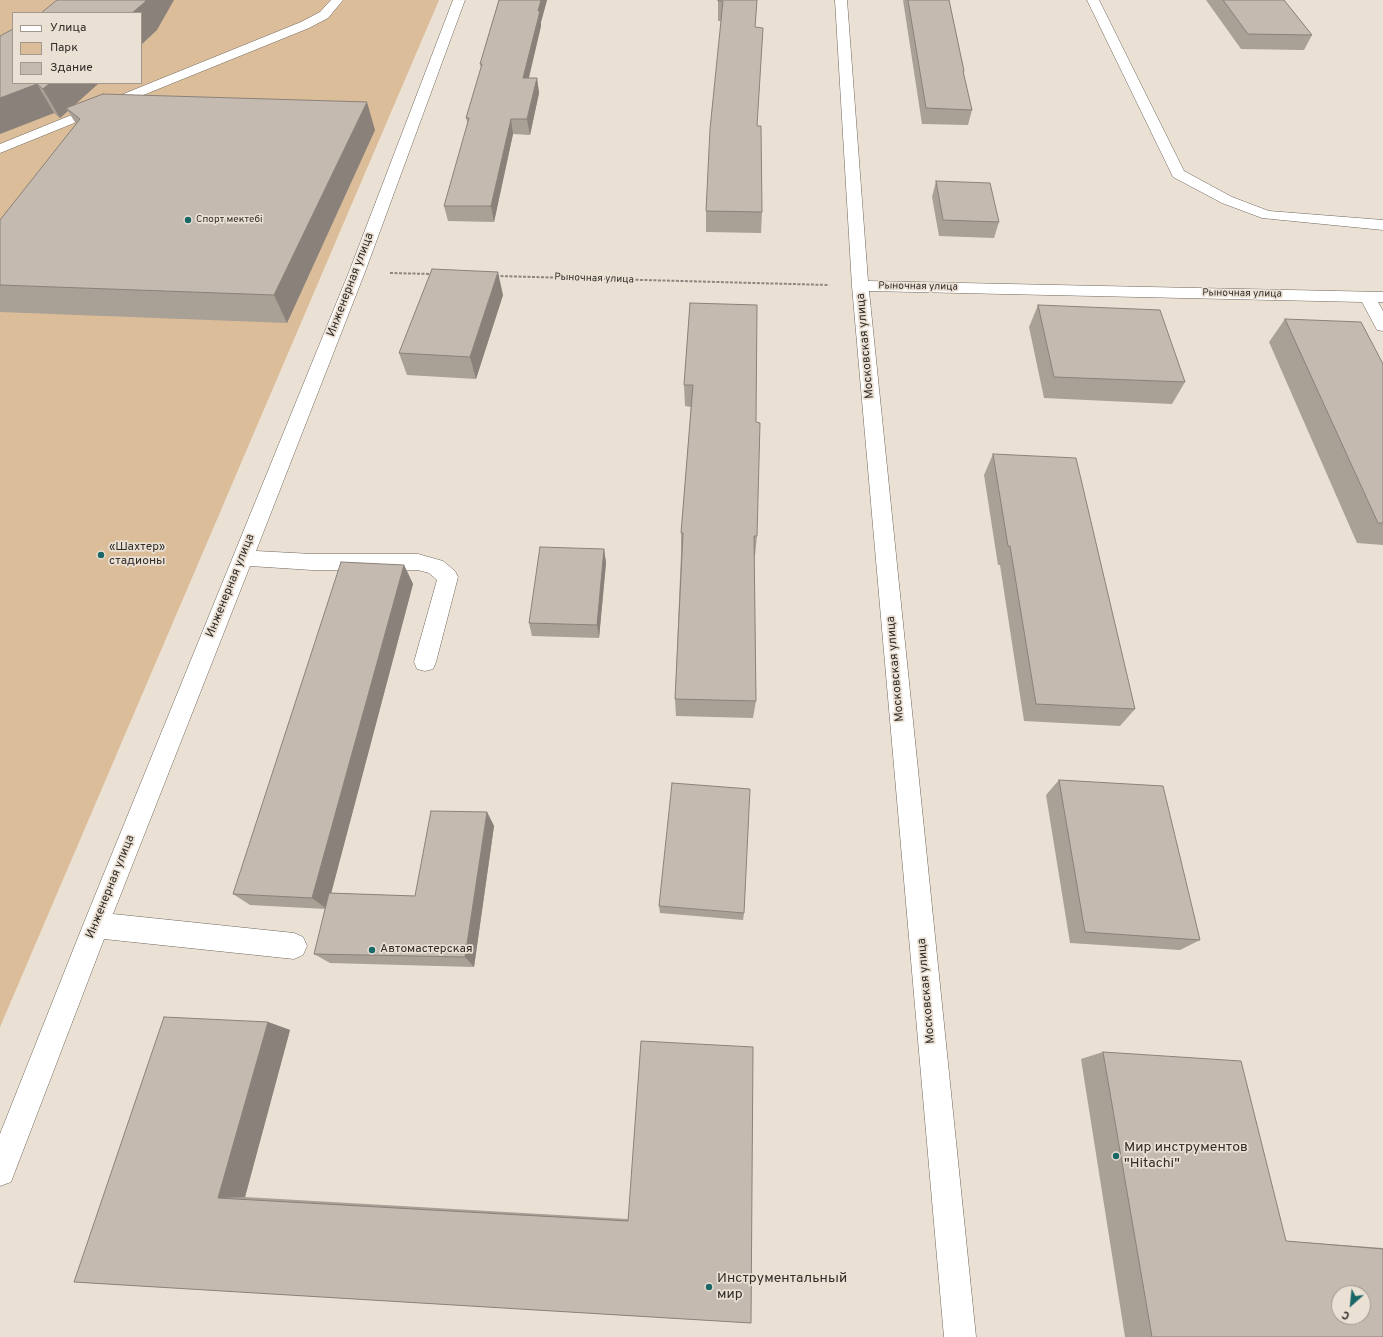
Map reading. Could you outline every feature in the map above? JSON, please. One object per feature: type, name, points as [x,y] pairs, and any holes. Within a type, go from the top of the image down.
[{"type":"street","points":[[0,149],[305,25],[324,15],[337,0]]},
{"type":"street","name":"Инженерная улица","points":[[0,1170],[96,925],[357,272],[459,0]]},
{"type":"street","name":"Московская улица","points":[[841,0],[860,286],[960,1337]]},
{"type":"street","points":[[1093,0],[1178,174],[1227,200],[1267,215],[1383,225]]},
{"type":"street","name":"Рыночная улица","points":[[860,286],[1375,296]]},
{"type":"street","points":[[1375,296],[1383,326]]},
{"type":"street","points":[[242,558],[312,562],[418,562],[436,567],[448,577],[425,662]]},
{"type":"street","points":[[96,925],[294,946]]},
{"type":"path","points":[[357,272],[437,274]]},
{"type":"path","name":"Рыночная улица","points":[[492,276],[860,286]]},
{"type":"green space","name":"«Шахтер» стадионы","points":[[0,0],[439,0],[0,1027]]},
{"type":"building","points":[[57,0],[146,0],[133,12],[42,12]]},
{"type":"building","points":[[499,0],[541,0],[538,11],[540,11],[523,78],[537,78],[527,119],[511,119],[491,206],[444,206],[469,118],[466,118],[482,64],[480,64]]},
{"type":"building","points":[[718,0],[757,0],[755,27],[763,28],[757,126],[761,126],[762,212],[706,211],[710,129],[723,1]]},
{"type":"building","points":[[908,0],[949,0],[972,110],[926,108]]},
{"type":"building","points":[[1223,0],[1284,0],[1312,35],[1248,34]]},
{"type":"building","points":[[12,30],[12,84],[37,84],[0,98],[0,36]]},
{"type":"building","points":[[37,84],[49,84],[43,89]]},
{"type":"building","name":"Спорт мектебі","points":[[103,94],[367,102],[274,295],[0,285],[0,220],[80,119],[66,108]]},
{"type":"building","points":[[936,181],[990,183],[999,222],[943,220]]},
{"type":"building","points":[[432,269],[498,272],[470,357],[399,353]]},
{"type":"building","points":[[690,303],[757,305],[756,422],[760,423],[757,536],[754,536],[756,701],[675,699],[683,533],[681,533],[693,385],[684,385]]},
{"type":"building","points":[[1038,305],[1160,310],[1185,382],[1054,377]]},
{"type":"building","points":[[1285,319],[1361,322],[1383,364],[1383,523],[1378,523]]},
{"type":"building","points":[[993,454],[1076,458],[1135,709],[1036,704]]},
{"type":"building","points":[[540,547],[604,549],[597,625],[529,623]]},
{"type":"building","points":[[341,562],[404,565],[312,898],[233,894]]},
{"type":"building","points":[[1059,780],[1163,786],[1200,940],[1085,932]]},
{"type":"building","points":[[672,783],[750,789],[744,913],[659,906]]},
{"type":"building","points":[[431,811],[487,812],[465,957],[314,954],[329,893],[415,896]]},
{"type":"building","points":[[164,1017],[268,1022],[218,1198],[628,1221],[641,1041],[753,1047],[751,1323],[74,1282]]},
{"type":"building","points":[[1103,1052],[1241,1061],[1286,1241],[1383,1249],[1383,1337],[1152,1337]]},
{"type":"place","name":"Спорт мектебі","points":[[188,220]]},
{"type":"place","name":"«Шахтер» стадионы","points":[[101,555]]},
{"type":"place","name":"Автомастерская","points":[[372,950]]},
{"type":"place","name":"Мир инструментов \"Hitachi\"","points":[[1116,1156]]},
{"type":"place","name":"Инструментальный мир","points":[[709,1287]]}]
